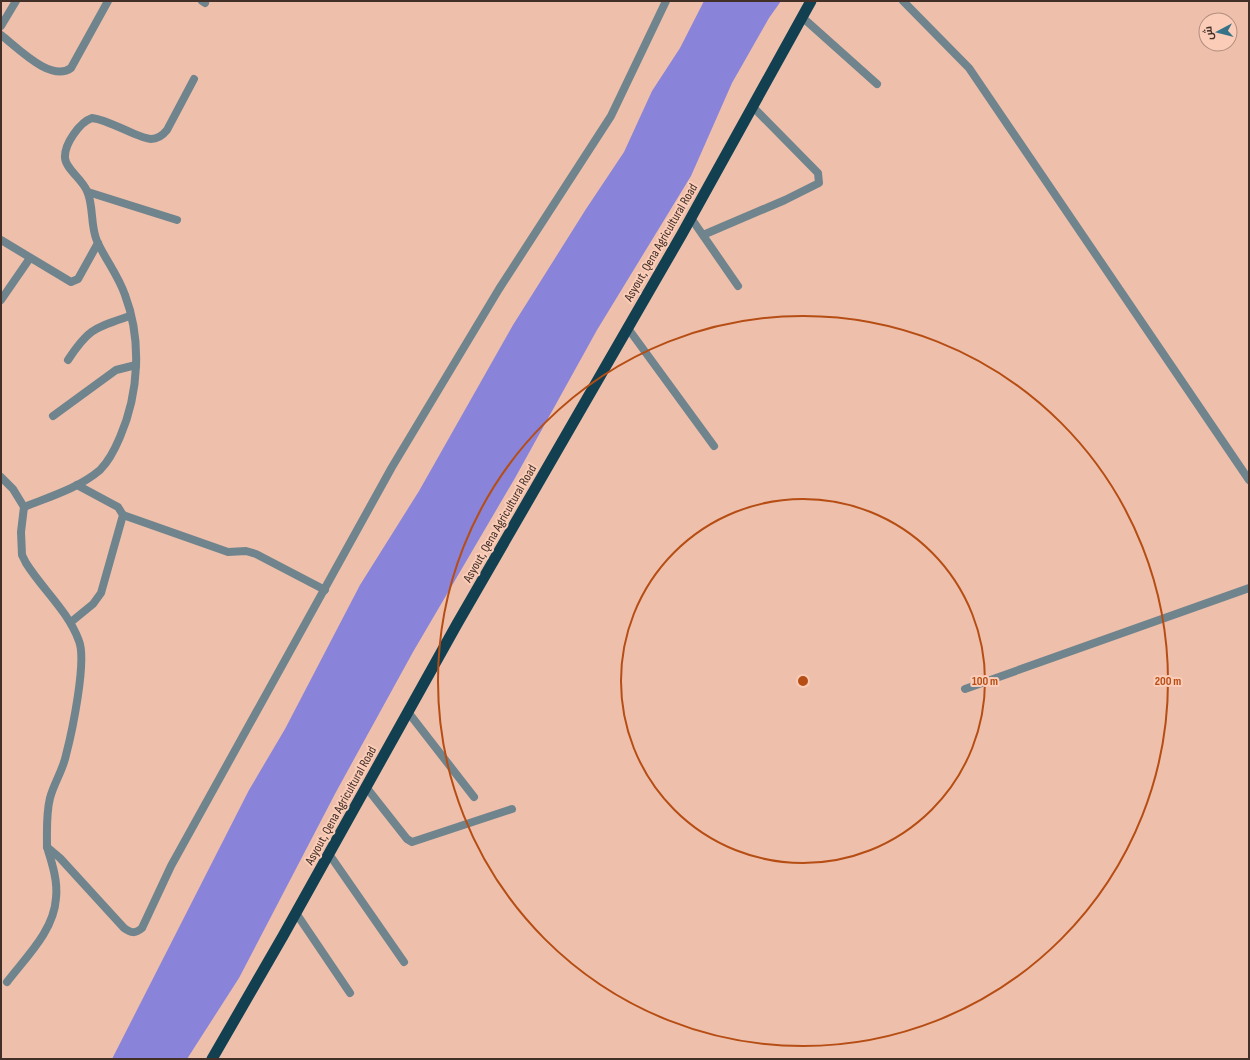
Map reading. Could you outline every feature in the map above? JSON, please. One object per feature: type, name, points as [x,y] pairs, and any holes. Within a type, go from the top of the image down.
[{"type":"highway","name":"Asyout, Qena Agricultural Road","points":[[212,1059],[296,913],[408,712],[691,218],[811,1]]},
{"type":"street","points":[[1,35],[43,67],[60,72],[66,72],[71,68],[108,1]]},
{"type":"street","points":[[47,847],[60,858],[124,928],[135,933],[142,928],[171,866],[392,467],[499,288],[611,116],[666,1]]},
{"type":"street","points":[[903,1],[969,68],[1249,480]]},
{"type":"street","points":[[1,26],[15,2]]},
{"type":"street","points":[[802,17],[877,84]]},
{"type":"street","points":[[24,507],[77,485],[100,469],[114,450],[128,417],[134,392],[136,365],[126,296],[118,278],[98,243],[93,227],[88,192],[77,175],[67,165],[65,159],[69,145],[82,124],[92,118],[147,138],[160,136],[166,130],[194,79]]},
{"type":"street","points":[[702,235],[785,200],[819,183],[818,173],[752,106]]},
{"type":"street","points":[[88,192],[177,220]]},
{"type":"street","points":[[691,218],[738,286]]},
{"type":"street","points":[[1,240],[67,281],[75,281],[98,243]]},
{"type":"street","points":[[1,300],[30,258]]},
{"type":"street","points":[[68,360],[84,336],[92,331],[130,316]]},
{"type":"street","points":[[628,327],[714,446]]},
{"type":"street","points":[[53,416],[116,370],[136,365]]},
{"type":"street","points":[[1,477],[13,489],[24,507],[21,532],[22,555],[26,563],[71,622],[80,642],[82,653],[81,676],[66,756],[50,798],[48,811],[47,847],[56,880],[54,914],[40,940],[7,982]]},
{"type":"street","points":[[77,485],[118,507],[123,515],[228,552],[246,551],[256,554],[325,590]]},
{"type":"street","points":[[71,622],[93,604],[101,593],[123,515]]},
{"type":"street","points":[[966,689],[1249,588]]},
{"type":"street","points":[[408,712],[474,797]]},
{"type":"street","points":[[366,787],[407,839],[412,842],[512,809]]},
{"type":"street","points":[[329,854],[404,962]]},
{"type":"street","points":[[296,913],[350,993]]},
{"type":"shaded area","points":[[704,1],[781,1],[769,18],[732,83],[691,176],[597,330],[515,478],[413,652],[336,792],[239,978],[187,1059],[112,1059],[249,790],[285,729],[360,585],[419,491],[513,325],[586,209],[624,152],[652,91],[680,48]]}]
